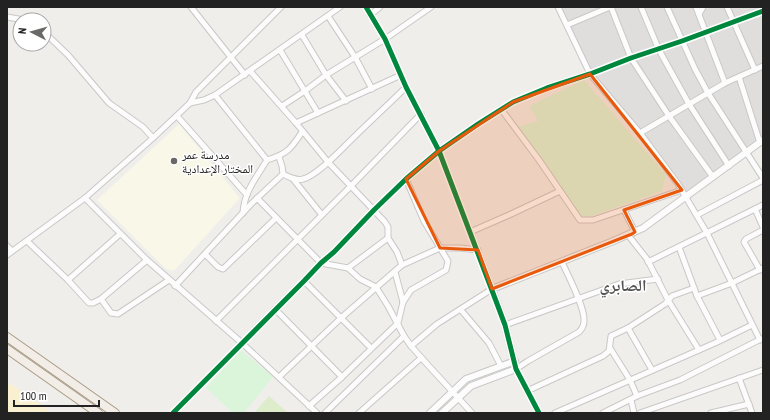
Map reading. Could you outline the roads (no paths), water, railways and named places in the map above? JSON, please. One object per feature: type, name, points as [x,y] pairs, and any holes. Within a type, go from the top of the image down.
[{"type":"main road","points":[[7,337],[115,413]]},
{"type":"main road","points":[[7,349],[98,413]]},
{"type":"street","points":[[191,7],[232,56],[245,75]]},
{"type":"street","points":[[7,255],[85,198],[153,138],[190,103],[196,92],[280,7]]},
{"type":"street","points":[[190,103],[216,95],[340,7]]},
{"type":"street","points":[[366,7],[384,39],[406,87],[438,150],[478,250],[505,325],[516,370],[539,413]]},
{"type":"street","points":[[370,15],[380,7]]},
{"type":"street","points":[[282,106],[306,91],[326,75],[384,39],[431,7]]},
{"type":"street","points":[[558,7],[590,74],[640,134],[682,190],[707,233],[752,325],[761,339],[680,380],[637,396],[603,413]]},
{"type":"street","points":[[567,25],[611,7],[631,58],[669,116],[713,177]]},
{"type":"street","points":[[641,7],[659,50],[689,104],[728,166]]},
{"type":"street","points":[[667,7],[682,42],[708,93],[763,179],[697,215]]},
{"type":"street","points":[[696,7],[725,83]]},
{"type":"street","points":[[699,14],[703,7]]},
{"type":"street","points":[[727,7],[755,70]]},
{"type":"street","points":[[173,413],[374,210],[438,150],[501,109],[527,96],[631,58],[682,42],[763,11]]},
{"type":"street","points":[[328,16],[355,57],[372,89]]},
{"type":"street","points":[[302,35],[326,75],[346,101]]},
{"type":"street","points":[[52,39],[68,54],[109,103],[139,123],[153,138]]},
{"type":"street","points":[[280,50],[318,113]]},
{"type":"street","points":[[640,134],[725,83],[763,66]]},
{"type":"street","points":[[250,71],[282,106],[302,132],[350,187],[374,210],[388,227],[388,238],[397,252],[402,265]]},
{"type":"street","points":[[296,123],[401,75]]},
{"type":"street","points":[[412,346],[437,324],[492,289],[635,232],[686,197],[761,141],[740,77]]},
{"type":"street","points":[[293,179],[305,178],[328,162],[406,87]]},
{"type":"street","points":[[216,95],[267,160]]},
{"type":"street","points":[[501,109],[539,160],[580,220],[593,220],[682,190]]},
{"type":"street","points":[[216,321],[421,114]]},
{"type":"street","points":[[177,116],[247,195]]},
{"type":"street","points":[[243,213],[243,201],[267,160],[279,157],[288,151],[302,132]]},
{"type":"street","points":[[279,157],[283,174]]},
{"type":"street","points":[[283,174],[293,179],[322,215]]},
{"type":"street","points":[[176,286],[257,198],[283,174]]},
{"type":"street","points":[[309,406],[342,377],[398,323],[403,302],[411,290],[446,270],[448,261],[422,216],[406,179]]},
{"type":"street","points":[[470,232],[509,216],[560,191]]},
{"type":"street","points":[[85,198],[147,260],[242,343],[317,413]]},
{"type":"street","points":[[257,198],[321,263],[348,268],[360,279],[376,287],[398,323],[404,336],[421,358],[459,397],[472,413]]},
{"type":"street","points":[[648,262],[763,204]]},
{"type":"street","points":[[697,296],[732,283],[761,269],[744,242],[746,239],[763,229],[755,209]]},
{"type":"street","points":[[624,210],[635,232]]},
{"type":"street","points":[[205,254],[218,267],[223,269],[276,218]]},
{"type":"street","points":[[68,280],[120,234]]},
{"type":"street","points":[[628,235],[647,258],[668,300],[699,350]]},
{"type":"street","points":[[348,268],[388,238]]},
{"type":"street","points":[[26,241],[68,280],[87,302],[93,303],[100,299],[147,260]]},
{"type":"street","points":[[7,246],[12,251]]},
{"type":"street","points":[[679,247],[697,296],[720,340]]},
{"type":"street","points":[[278,377],[341,318],[402,265],[440,248],[478,250]]},
{"type":"street","points":[[442,413],[471,386],[516,370],[528,361],[582,329],[584,317],[562,262]]},
{"type":"street","points":[[395,272],[403,302]]},
{"type":"street","points":[[505,325],[619,284],[658,279]]},
{"type":"street","points":[[100,299],[111,313],[118,314],[169,280]]},
{"type":"street","points":[[304,281],[371,348]]},
{"type":"street","points":[[527,391],[603,356],[610,348],[611,336],[628,328],[665,304],[672,296],[694,288]]},
{"type":"street","points":[[275,309],[342,377]]},
{"type":"street","points":[[461,310],[489,343],[501,366]]},
{"type":"street","points":[[555,413],[699,350],[752,325]]},
{"type":"street","points":[[628,328],[652,370]]},
{"type":"street","points":[[325,413],[404,336]]},
{"type":"street","points":[[610,348],[630,380],[637,396]]},
{"type":"street","points":[[359,413],[421,358]]},
{"type":"street","points":[[430,413],[466,379],[515,361],[528,361]]},
{"type":"street","points":[[640,413],[763,370]]},
{"type":"street","points":[[739,378],[752,413]]},
{"type":"street","points":[[631,400],[634,413]]},
{"type":"street","points":[[711,413],[749,404]]},
{"type":"place","name":"مدرسة عمر المختار الإعدادية","points":[[174,161]]},
{"type":"district","name":"الصابري","points":[[623,285]]}]
